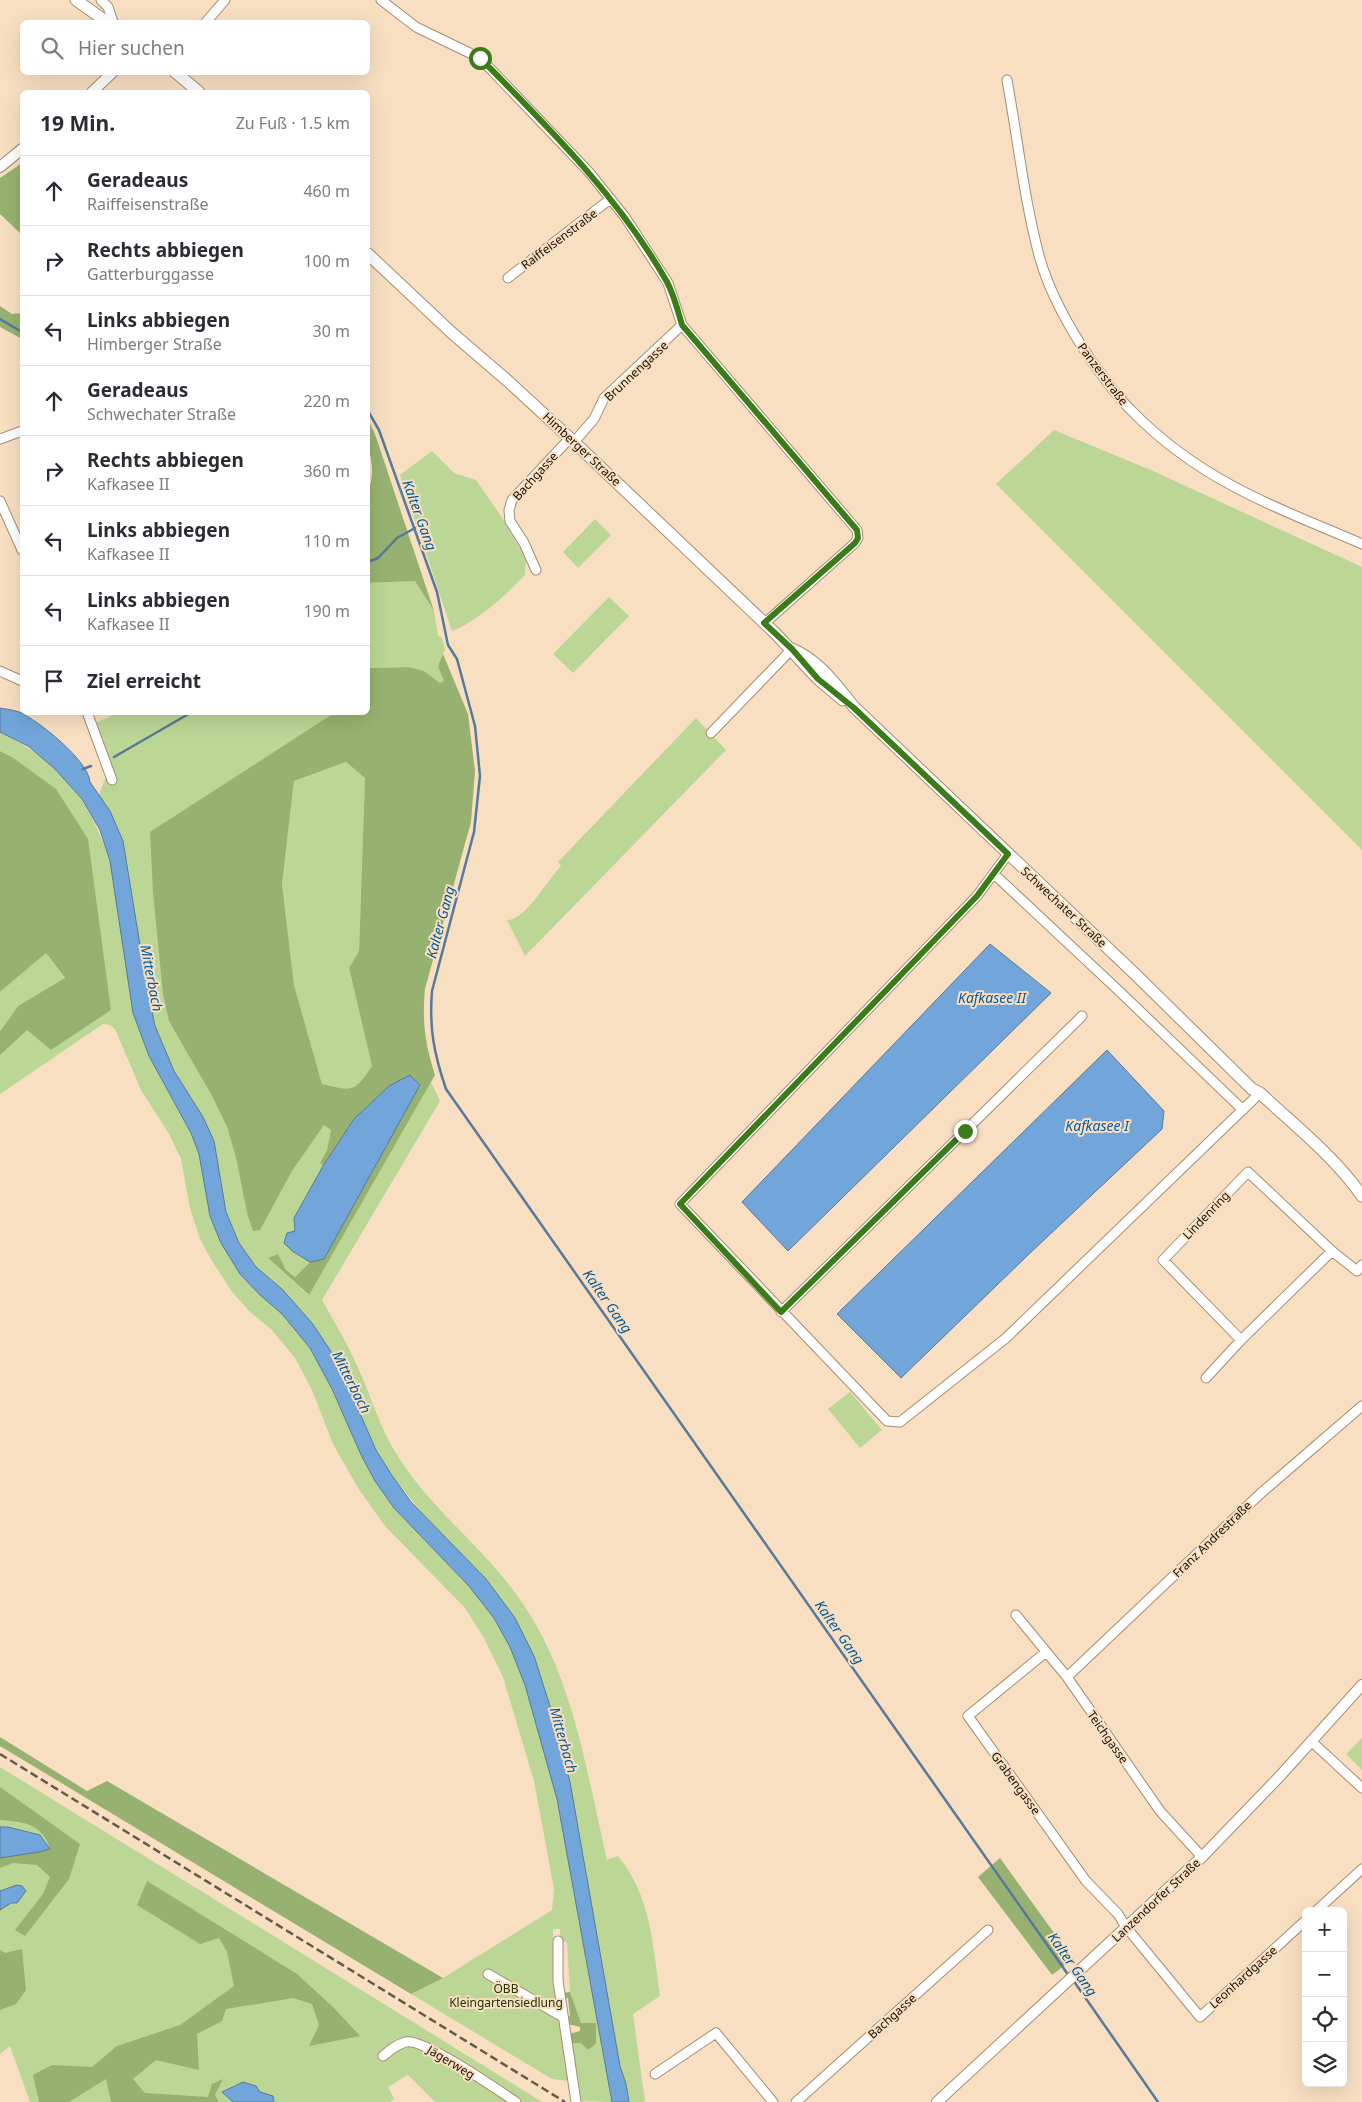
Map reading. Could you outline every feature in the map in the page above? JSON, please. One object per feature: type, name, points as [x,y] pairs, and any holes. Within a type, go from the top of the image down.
[{"type":"main road","points":[[76,0],[104,20]]},
{"type":"main road","points":[[179,75],[197,90]]},
{"type":"main road","name":"Himberger Straße","points":[[370,256],[452,333],[572,440],[792,649]]},
{"type":"main road","name":"Schwechater Straße","points":[[792,649],[801,653],[820,667],[854,708],[1252,1089],[1260,1093],[1323,1152],[1358,1186],[1362,1196]]},
{"type":"street","points":[[101,0],[108,7],[112,20]]},
{"type":"street","points":[[208,20],[225,0]]},
{"type":"street","name":"Raiffeisenstraße","points":[[381,0],[416,27],[480,58],[589,172],[625,217],[668,283],[682,325],[857,530],[858,538],[855,543],[764,623]]},
{"type":"street","points":[[94,90],[111,75]]},
{"type":"street","name":"Panzerstraße","points":[[1007,80],[1023,186],[1040,260],[1057,305],[1079,343],[1114,392],[1147,425],[1194,463],[1232,486],[1362,544]]},
{"type":"street","points":[[0,167],[20,151]]},
{"type":"street","name":"Raiffeisenstraße","points":[[508,278],[610,200]]},
{"type":"street","name":"Brunnengasse","points":[[572,440],[599,413],[604,398],[676,333],[682,325]]},
{"type":"street","points":[[0,439],[20,432]]},
{"type":"street","name":"Bachgasse","points":[[536,570],[524,543],[510,521],[509,510],[512,500],[572,440]]},
{"type":"street","points":[[0,501],[20,546]]},
{"type":"street","points":[[711,733],[792,649]]},
{"type":"street","points":[[0,671],[20,680]]},
{"type":"street","points":[[88,715],[112,780]]},
{"type":"street","points":[[1008,854],[977,896],[680,1204],[887,1421],[900,1422],[1006,1338],[1260,1093]]},
{"type":"street","points":[[994,874],[1242,1110]]},
{"type":"street","points":[[781,1312],[1082,1016]]},
{"type":"street","name":"Lindenring","points":[[1241,1340],[1163,1260],[1248,1172],[1332,1252],[1356,1271],[1362,1266]]},
{"type":"street","points":[[1206,1378],[1241,1340],[1332,1252]]},
{"type":"street","name":"Franz Andrestraße","points":[[1067,1677],[1260,1494],[1362,1406]]},
{"type":"street","name":"Teichgasse","points":[[1016,1615],[1067,1677],[1160,1811],[1202,1857]]},
{"type":"street","name":"Grabengasse","points":[[1046,1652],[968,1716],[1086,1881],[1118,1914],[1126,1927]]},
{"type":"street","name":"Lanzendorfer Straße","points":[[936,2102],[1202,1857],[1362,1685]]},
{"type":"street","points":[[1311,1741],[1362,1788]]},
{"type":"street","points":[[1320,1907],[1362,1868]]},
{"type":"street","name":"Leonhardgasse","points":[[1126,1927],[1200,2017],[1302,1924]]},
{"type":"street","name":"Bachgasse","points":[[796,2102],[988,1930]]},
{"type":"street","points":[[558,1941],[558,1981],[576,2102]]},
{"type":"street","points":[[488,1974],[563,2017]]},
{"type":"street","points":[[655,2074],[716,2033],[773,2102]]},
{"type":"street","name":"Jägerweg","points":[[383,2056],[392,2048],[407,2042],[426,2046],[516,2102]]},
{"type":"green space","points":[[20,164],[20,233],[0,214],[0,178]]},
{"type":"green space","points":[[0,306],[12,314],[20,313],[20,338],[0,327]]},
{"type":"green space","points":[[370,424],[434,611],[415,581],[370,583]]},
{"type":"green space","points":[[1054,430],[1153,471],[1362,567],[1362,850],[996,484]]},
{"type":"green space","points":[[432,451],[454,473],[476,480],[503,519],[526,558],[525,575],[517,583],[482,614],[452,631],[400,475]]},
{"type":"green space","points":[[595,519],[611,535],[578,568],[563,552]]},
{"type":"green space","points":[[415,581],[434,611],[438,635],[442,638],[445,649],[438,666],[445,681],[440,683],[424,671],[408,667],[370,668],[370,583]]},
{"type":"green space","points":[[609,597],[629,616],[573,673],[553,654]]},
{"type":"green space","points":[[443,654],[468,714],[475,771],[471,822],[425,989],[425,1032],[435,1075],[309,1295],[268,1258],[278,1254],[286,1270],[295,1277],[310,1262],[324,1259],[354,1119],[323,1166],[320,1163],[327,1150],[331,1130],[324,1125],[292,1171],[260,1230],[253,1231],[227,1127],[211,1094],[169,1021],[163,994],[153,892],[150,832],[331,715],[370,715],[370,668],[408,667],[424,671],[440,683],[444,681],[438,666]],"holes":[[[346,762],[365,778],[359,951],[349,968],[372,1066],[361,1081],[352,1088],[340,1088],[322,1084],[294,985],[282,884],[294,781]]]},
{"type":"green space","points":[[113,715],[331,715],[151,832],[211,1094],[227,1127],[236,1158],[247,1213],[292,1171],[324,1124],[331,1130],[327,1150],[320,1163],[323,1166],[294,1218],[295,1231],[292,1251],[310,1262],[295,1277],[286,1270],[278,1254],[268,1258],[308,1295],[431,1082],[440,1101],[322,1300],[351,1352],[384,1431],[394,1450],[421,1489],[486,1558],[516,1594],[535,1624],[551,1655],[575,1722],[607,1860],[618,1856],[629,1871],[644,1905],[649,1922],[660,1996],[633,2014],[645,2102],[629,2102],[620,2066],[570,1782],[551,1709],[534,1656],[391,1474],[376,1450],[312,1323],[282,1289],[256,1267],[239,1243],[226,1212],[214,1141],[203,1117],[174,1071],[155,1026],[110,811],[99,795],[105,779],[112,772],[93,724]]},
{"type":"green space","points":[[696,718],[726,750],[525,956],[507,920],[514,919],[528,907],[561,866],[558,862]]},
{"type":"green space","name":"ÖBB Kleingartensiedlung","points":[[0,732],[40,756],[70,784],[82,800],[101,838],[110,861],[149,1056],[191,1133],[199,1154],[210,1216],[240,1274],[282,1314],[310,1348],[332,1389],[362,1457],[375,1481],[394,1508],[468,1585],[494,1618],[510,1647],[525,1685],[557,1799],[612,2102],[578,2101],[571,2043],[581,2043],[588,2050],[596,2044],[596,2023],[581,2023],[570,1992],[567,1942],[560,1942],[560,1929],[553,1929],[554,1989],[570,2081],[552,2079],[411,1994],[443,1978],[552,1910],[554,1889],[534,1781],[503,1677],[484,1638],[465,1608],[385,1526],[358,1488],[333,1444],[312,1390],[295,1358],[272,1330],[249,1311],[233,1293],[212,1261],[200,1239],[190,1208],[181,1159],[169,1134],[141,1090],[115,1029],[110,1025],[103,1024],[0,1094],[0,1055],[27,1029],[36,1038],[111,1010],[12,757],[0,751]]},
{"type":"green space","points":[[0,751],[12,757],[56,789],[88,839],[111,1010],[51,1050],[27,1030],[0,1055],[0,1031],[18,1006],[65,978],[46,953],[0,992]]},
{"type":"green space","points":[[346,762],[365,778],[359,951],[349,968],[372,1066],[361,1081],[352,1088],[340,1088],[322,1084],[294,985],[282,884],[294,781]]},
{"type":"green space","points":[[46,953],[65,979],[18,1006],[0,1030],[0,992]]},
{"type":"green space","points":[[850,1392],[882,1430],[860,1448],[828,1409]]},
{"type":"green space","points":[[0,1737],[87,1791],[107,1781],[443,1978],[411,1994],[0,1746]]},
{"type":"green space","points":[[1362,1738],[1362,1770],[1346,1754]]},
{"type":"green space","points":[[0,1767],[542,2102],[435,2102],[408,2075],[388,2087],[394,2099],[390,2102],[30,2102],[10,2046],[0,2054]]},
{"type":"green space","points":[[0,1787],[80,1844],[69,1879],[25,1936],[15,1930],[43,1894],[50,1877],[37,1865],[13,1863],[0,1868],[0,1858],[50,1849],[47,1840],[37,1829],[24,1823],[0,1820]]},
{"type":"green space","points":[[1000,1858],[1073,1959],[1052,1975],[978,1877]]},
{"type":"green space","points":[[147,1881],[297,1974],[334,2008],[360,2036],[309,2046],[319,2025],[312,2004],[293,1998],[226,2009],[222,2021],[197,2034],[199,2070],[156,2060],[133,2079],[145,2093],[208,2097],[212,2084],[223,2079],[215,2095],[219,2102],[111,2102],[106,2079],[69,2102],[39,2102],[33,2075],[52,2065],[92,2067],[117,2046],[180,2025],[234,1986],[227,1952],[219,1938],[200,1944],[137,1905]]},
{"type":"green space","points":[[22,1949],[26,1990],[16,2004],[0,2010],[0,1950],[5,1953]]},
{"type":"green space","points":[[570,1992],[581,2023],[596,2023],[596,2044],[588,2050],[581,2043],[571,2043],[569,2034],[580,2031],[580,2027],[568,2024],[565,2017],[570,2016],[568,1998],[563,1999],[562,1993]]},
{"type":"water","points":[[0,708],[17,711],[20,715],[25,715],[38,723],[61,742],[81,763],[90,782],[110,811],[123,841],[155,1026],[174,1071],[203,1117],[214,1141],[226,1212],[239,1243],[256,1267],[282,1289],[312,1323],[336,1359],[376,1450],[391,1474],[411,1502],[486,1579],[515,1618],[534,1656],[551,1709],[570,1782],[620,2066],[629,2102],[612,2102],[557,1799],[525,1685],[510,1647],[494,1618],[468,1585],[394,1508],[375,1481],[362,1457],[332,1389],[310,1348],[282,1314],[240,1274],[221,1243],[210,1216],[199,1154],[191,1133],[149,1056],[133,1013],[110,861],[100,830],[82,799],[55,769],[28,746],[0,732]]},
{"type":"water","name":"Kafkasee II","points":[[990,944],[1051,993],[788,1251],[742,1202]]},
{"type":"water","name":"Kafkasee I","points":[[1107,1050],[1164,1111],[1162,1129],[901,1378],[837,1314]]},
{"type":"water","points":[[410,1075],[420,1085],[324,1259],[310,1262],[292,1251],[284,1243],[287,1233],[295,1231],[294,1218],[323,1166],[354,1119],[389,1086]]},
{"type":"water","points":[[0,1827],[8,1827],[40,1835],[50,1849],[0,1858]]},
{"type":"water","points":[[17,1885],[22,1886],[26,1891],[17,1903],[11,1903],[0,1910],[0,1891]]},
{"type":"water","points":[[243,2082],[256,2086],[260,2092],[273,2096],[274,2102],[233,2102],[222,2092]]},
{"type":"waterway","name":"Kalter Gang","points":[[0,319],[20,331]]},
{"type":"waterway","name":"Kalter Gang","points":[[370,414],[379,430],[437,592],[448,645],[457,659],[475,726],[480,776],[474,832],[432,991],[431,1017],[433,1041],[446,1089],[1069,1976]]},
{"type":"waterway","points":[[370,561],[378,558],[397,538],[415,528]]},
{"type":"waterway","points":[[114,757],[187,715]]},
{"type":"waterway","points":[[83,769],[91,766]]},
{"type":"waterway","name":"Kalter Gang","points":[[1073,1980],[1158,2102]]},
{"type":"railway","points":[[0,1754],[565,2102]]},
{"type":"route","points":[[480,58],[589,172],[625,217],[668,283],[682,325],[857,530],[858,538],[855,543],[764,623],[792,649],[818,679],[854,708],[1008,854],[977,896],[680,1204],[781,1312],[965,1131]]},
{"type":"water label","name":"Mitterbach","points":[[152,978]]},
{"type":"water label","name":"Mitterbach","points":[[352,1382]]},
{"type":"water label","name":"Mitterbach","points":[[564,1740]]}]
